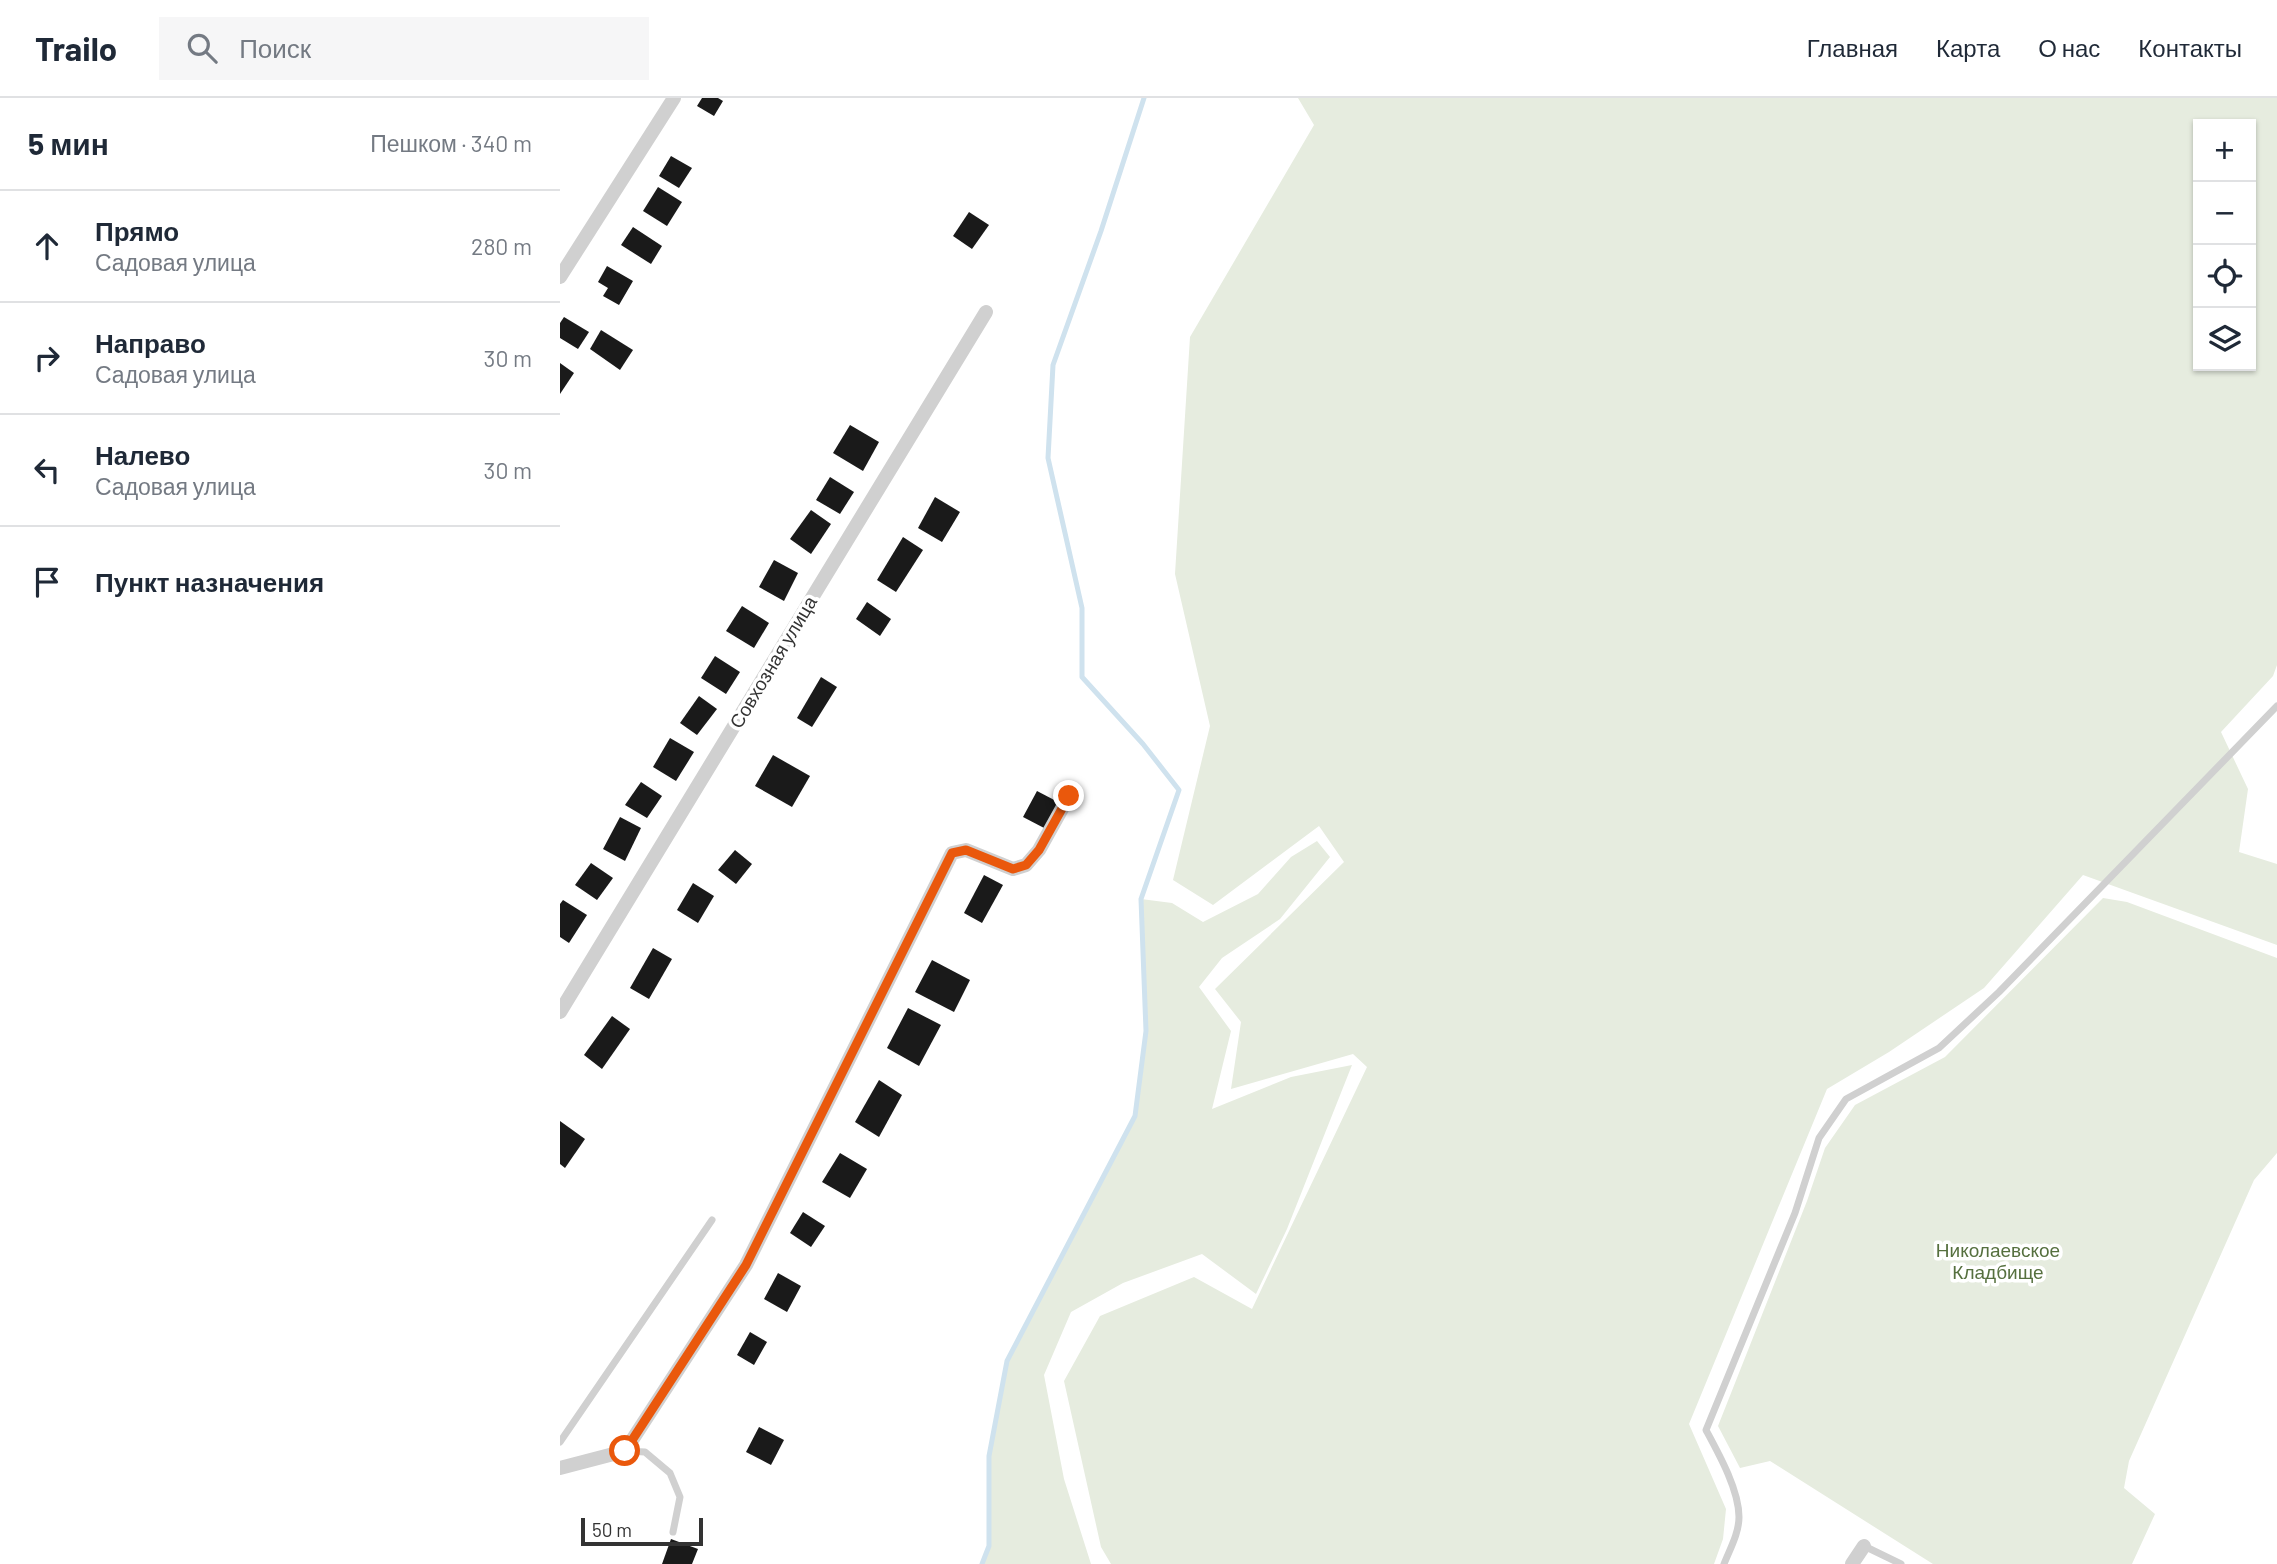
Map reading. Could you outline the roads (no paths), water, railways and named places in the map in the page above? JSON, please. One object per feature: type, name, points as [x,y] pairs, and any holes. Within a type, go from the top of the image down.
[{"type":"street","points":[[560,277],[674,98]]},
{"type":"street","name":"Совхозная улица","points":[[560,1012],[986,312]]},
{"type":"street","points":[[560,1468],[625,1451],[746,1265],[952,853],[966,850],[1013,869],[1026,865],[1039,850],[1069,796]]},
{"type":"street","points":[[1852,1564],[1864,1546]]},
{"type":"lane","points":[[1724,1564],[1735,1536],[1739,1516],[1728,1472],[1706,1430],[1795,1213],[1819,1138],[1846,1099],[1939,1048],[1999,992],[2277,706]]},
{"type":"lane","points":[[560,1442],[712,1220]]},
{"type":"lane","points":[[625,1451],[645,1452],[670,1473],[680,1497],[673,1532]]},
{"type":"lane","points":[[1864,1546],[1902,1564]]},
{"type":"waterway","points":[[982,1564],[989,1546],[989,1456],[1007,1361],[1135,1116],[1146,1031],[1141,899],[1179,790],[1143,744],[1082,677],[1082,608],[1048,458],[1053,365],[1101,231],[1144,98]]},
{"type":"park label","name":"Николаевское Кладбище","points":[[1998,1261]]}]
